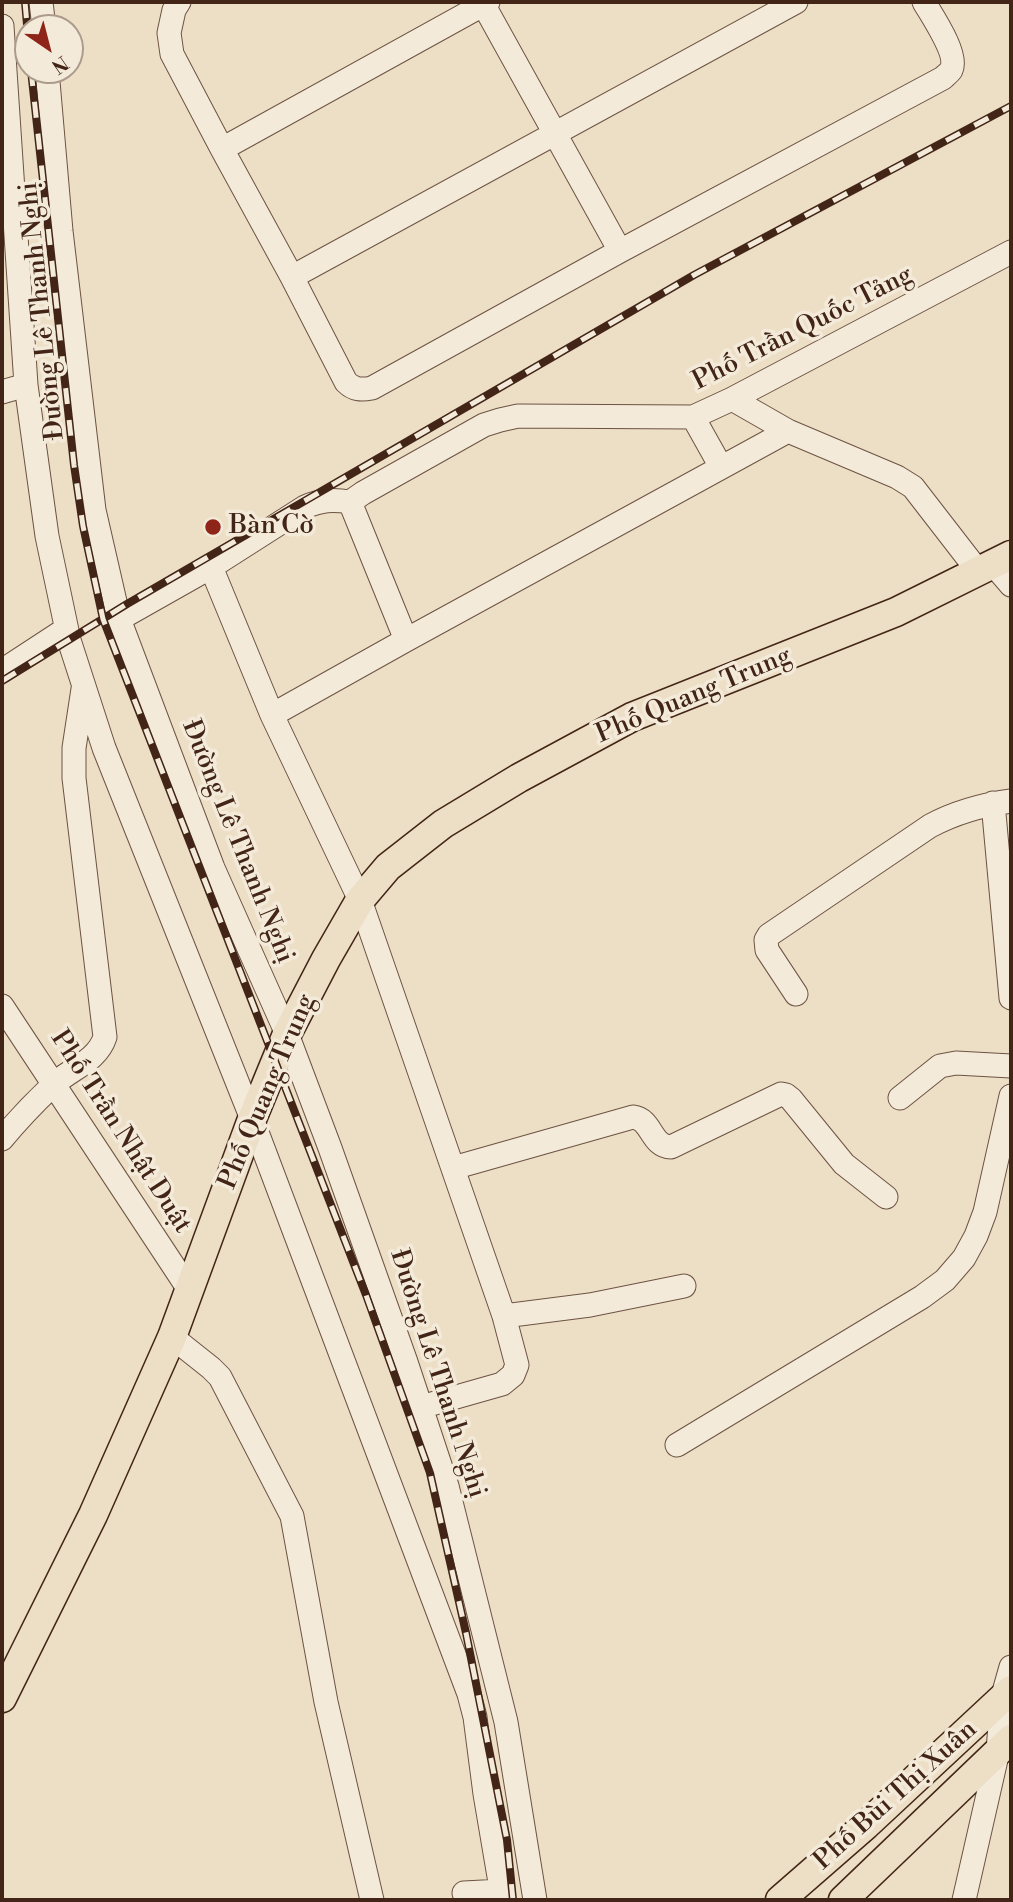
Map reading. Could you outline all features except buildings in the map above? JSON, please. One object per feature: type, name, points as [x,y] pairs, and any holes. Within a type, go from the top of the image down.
[{"type":"main road","name":"Phố Quang Trung","points":[[2,1698],[93,1515],[172,1337],[252,1119],[287,1034],[360,900],[388,867],[443,824],[519,778],[632,717],[896,612],[994,564]]},
{"type":"main road","name":"Phố Bùi Thị Xuân","points":[[780,1900],[1007,1695]]},
{"type":"main road","points":[[843,1900],[1005,1745]]},
{"type":"street","points":[[179,2],[174,10],[169,33],[172,54],[346,382],[352,388],[362,390],[372,388],[943,78],[950,71],[953,62],[951,52],[924,2]]},
{"type":"street","points":[[292,276],[796,2]]},
{"type":"street","points":[[222,149],[485,3],[620,251]]},
{"type":"street","points":[[2,26],[26,385],[47,536],[66,629],[104,748],[252,1119],[469,1693],[502,1896],[464,1893]]},
{"type":"street","name":"Đường Lê Thanh Nghị","points":[[48,84],[61,231],[94,510],[119,619],[213,868],[287,1034],[334,1160],[447,1486],[506,1722],[535,1900]]},
{"type":"street","name":"Phố Trần Quốc Tảng","points":[[350,502],[484,425],[500,419],[518,416],[693,418],[1011,251]]},
{"type":"street","points":[[2,392],[26,385]]},
{"type":"street","points":[[732,399],[788,430],[897,477],[913,487],[994,564],[1011,585]]},
{"type":"street","points":[[693,418],[720,467]]},
{"type":"street","points":[[271,715],[788,430]]},
{"type":"street","points":[[119,619],[211,567],[304,508],[319,501],[334,499],[350,502],[406,640]]},
{"type":"street","points":[[211,567],[271,715],[360,900],[505,1316],[517,1365],[509,1381],[421,1407]]},
{"type":"street","points":[[2,671],[66,629]]},
{"type":"street","points":[[2,1139],[54,1083],[97,1054],[105,1037],[74,778],[74,748],[84,686]]},
{"type":"street","points":[[796,994],[767,950],[766,940],[769,935],[930,826],[971,808],[1002,802],[1011,998]]},
{"type":"street","name":"Phố Trần Nhật Duật","points":[[2,1006],[190,1291]]},
{"type":"street","points":[[900,1098],[940,1066],[956,1063],[1011,1066]]},
{"type":"street","points":[[453,1168],[633,1117],[644,1121],[664,1147],[671,1147],[781,1094],[791,1099],[844,1164],[886,1197]]},
{"type":"street","points":[[677,1445],[922,1297],[945,1280],[964,1258],[985,1212],[1011,1096]]},
{"type":"street","points":[[505,1316],[590,1305],[684,1286]]},
{"type":"street","points":[[172,1337],[220,1377],[292,1516],[326,1702],[372,1900]]},
{"type":"street","points":[[964,1900],[1005,1745],[1011,1667]]},
{"type":"railway","points":[[25,2],[26,14]]},
{"type":"railway","points":[[33,84],[74,465],[83,526],[103,619],[366,1295],[430,1473],[466,1633],[507,1840],[513,1900]]},
{"type":"railway","points":[[2,681],[127,604],[694,275],[1011,106]]},
{"type":"place","name":"Bàn Cờ","points":[[213,527]]}]
